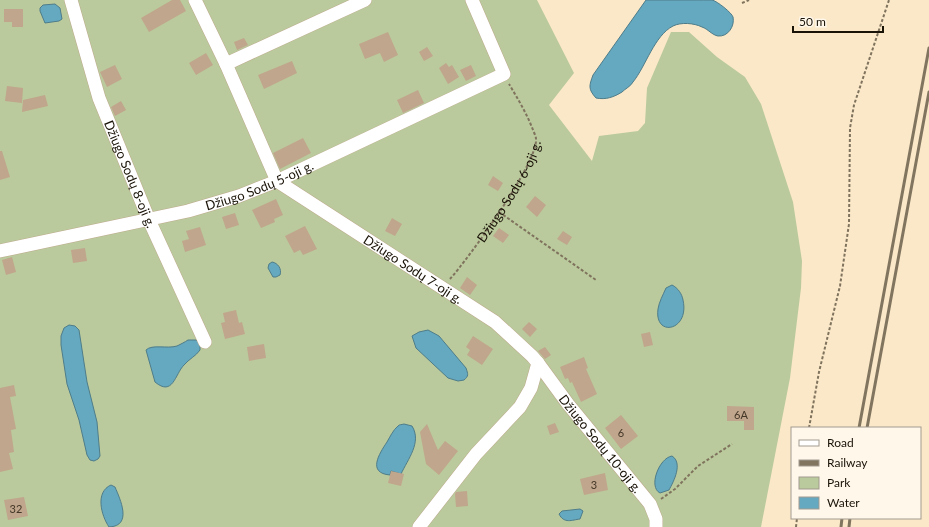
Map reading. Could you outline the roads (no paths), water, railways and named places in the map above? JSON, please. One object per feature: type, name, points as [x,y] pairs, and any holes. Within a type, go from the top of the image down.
[{"type":"street","name":"Džiugo Sodų 8-oji g.","points":[[71,0],[99,98],[149,220],[205,342]]},
{"type":"street","points":[[195,0],[226,64],[277,181]]},
{"type":"street","points":[[226,64],[365,0]]},
{"type":"street","name":"Džiugo Sodų 5-oji g.","points":[[0,251],[149,220],[188,211],[239,196],[277,181],[504,74],[472,0]]},
{"type":"street","name":"Džiugo Sodų 7-oji g.","points":[[277,181],[495,322],[538,363]]},
{"type":"street","points":[[419,527],[476,454],[520,407],[531,388],[538,363]]},
{"type":"street","name":"Džiugo Sodų 10-oji g.","points":[[538,363],[568,404],[650,504],[656,519],[656,527]]},
{"type":"water","points":[[646,0],[712,0],[721,5],[730,13],[733,17],[733,24],[728,33],[722,36],[718,36],[695,25],[684,24],[673,26],[666,31],[655,44],[631,85],[613,97],[603,99],[596,98],[590,87],[593,75]]},
{"type":"water","points":[[55,4],[60,8],[62,19],[59,21],[45,23],[40,8],[43,5]]},
{"type":"water","points":[[272,262],[280,269],[280,275],[276,277],[273,277],[268,268],[269,264]]},
{"type":"water","points":[[672,285],[678,289],[682,296],[684,310],[681,319],[677,324],[672,327],[666,327],[661,324],[658,318],[658,309],[666,288]]},
{"type":"water","points":[[69,325],[75,326],[79,330],[87,382],[97,422],[100,456],[94,461],[90,460],[87,455],[79,420],[67,384],[61,336],[64,328]]},
{"type":"water","points":[[428,330],[439,336],[466,368],[468,375],[464,380],[458,381],[448,378],[416,348],[412,336],[419,332]]},
{"type":"water","points":[[188,340],[196,340],[200,344],[200,350],[184,365],[170,386],[161,386],[155,382],[146,350],[152,347],[177,346]]},
{"type":"water","points":[[404,424],[412,426],[415,432],[415,444],[413,450],[401,474],[391,471],[390,475],[383,474],[377,467],[378,457],[395,429],[399,425]]},
{"type":"water","points":[[672,456],[677,463],[675,477],[669,490],[660,493],[655,485],[655,479],[659,467],[667,458]]},
{"type":"water","points":[[111,485],[115,487],[120,498],[123,517],[121,522],[109,527],[102,510],[101,498],[106,488]]},
{"type":"water","points":[[580,509],[583,511],[580,519],[566,520],[559,514],[562,511]]},
{"type":"railway","points":[[859,427],[929,48]]},
{"type":"railway","points":[[867,427],[929,92]]},
{"type":"railway","points":[[841,527],[842,519]]},
{"type":"railway","points":[[849,527],[850,519]]}]
